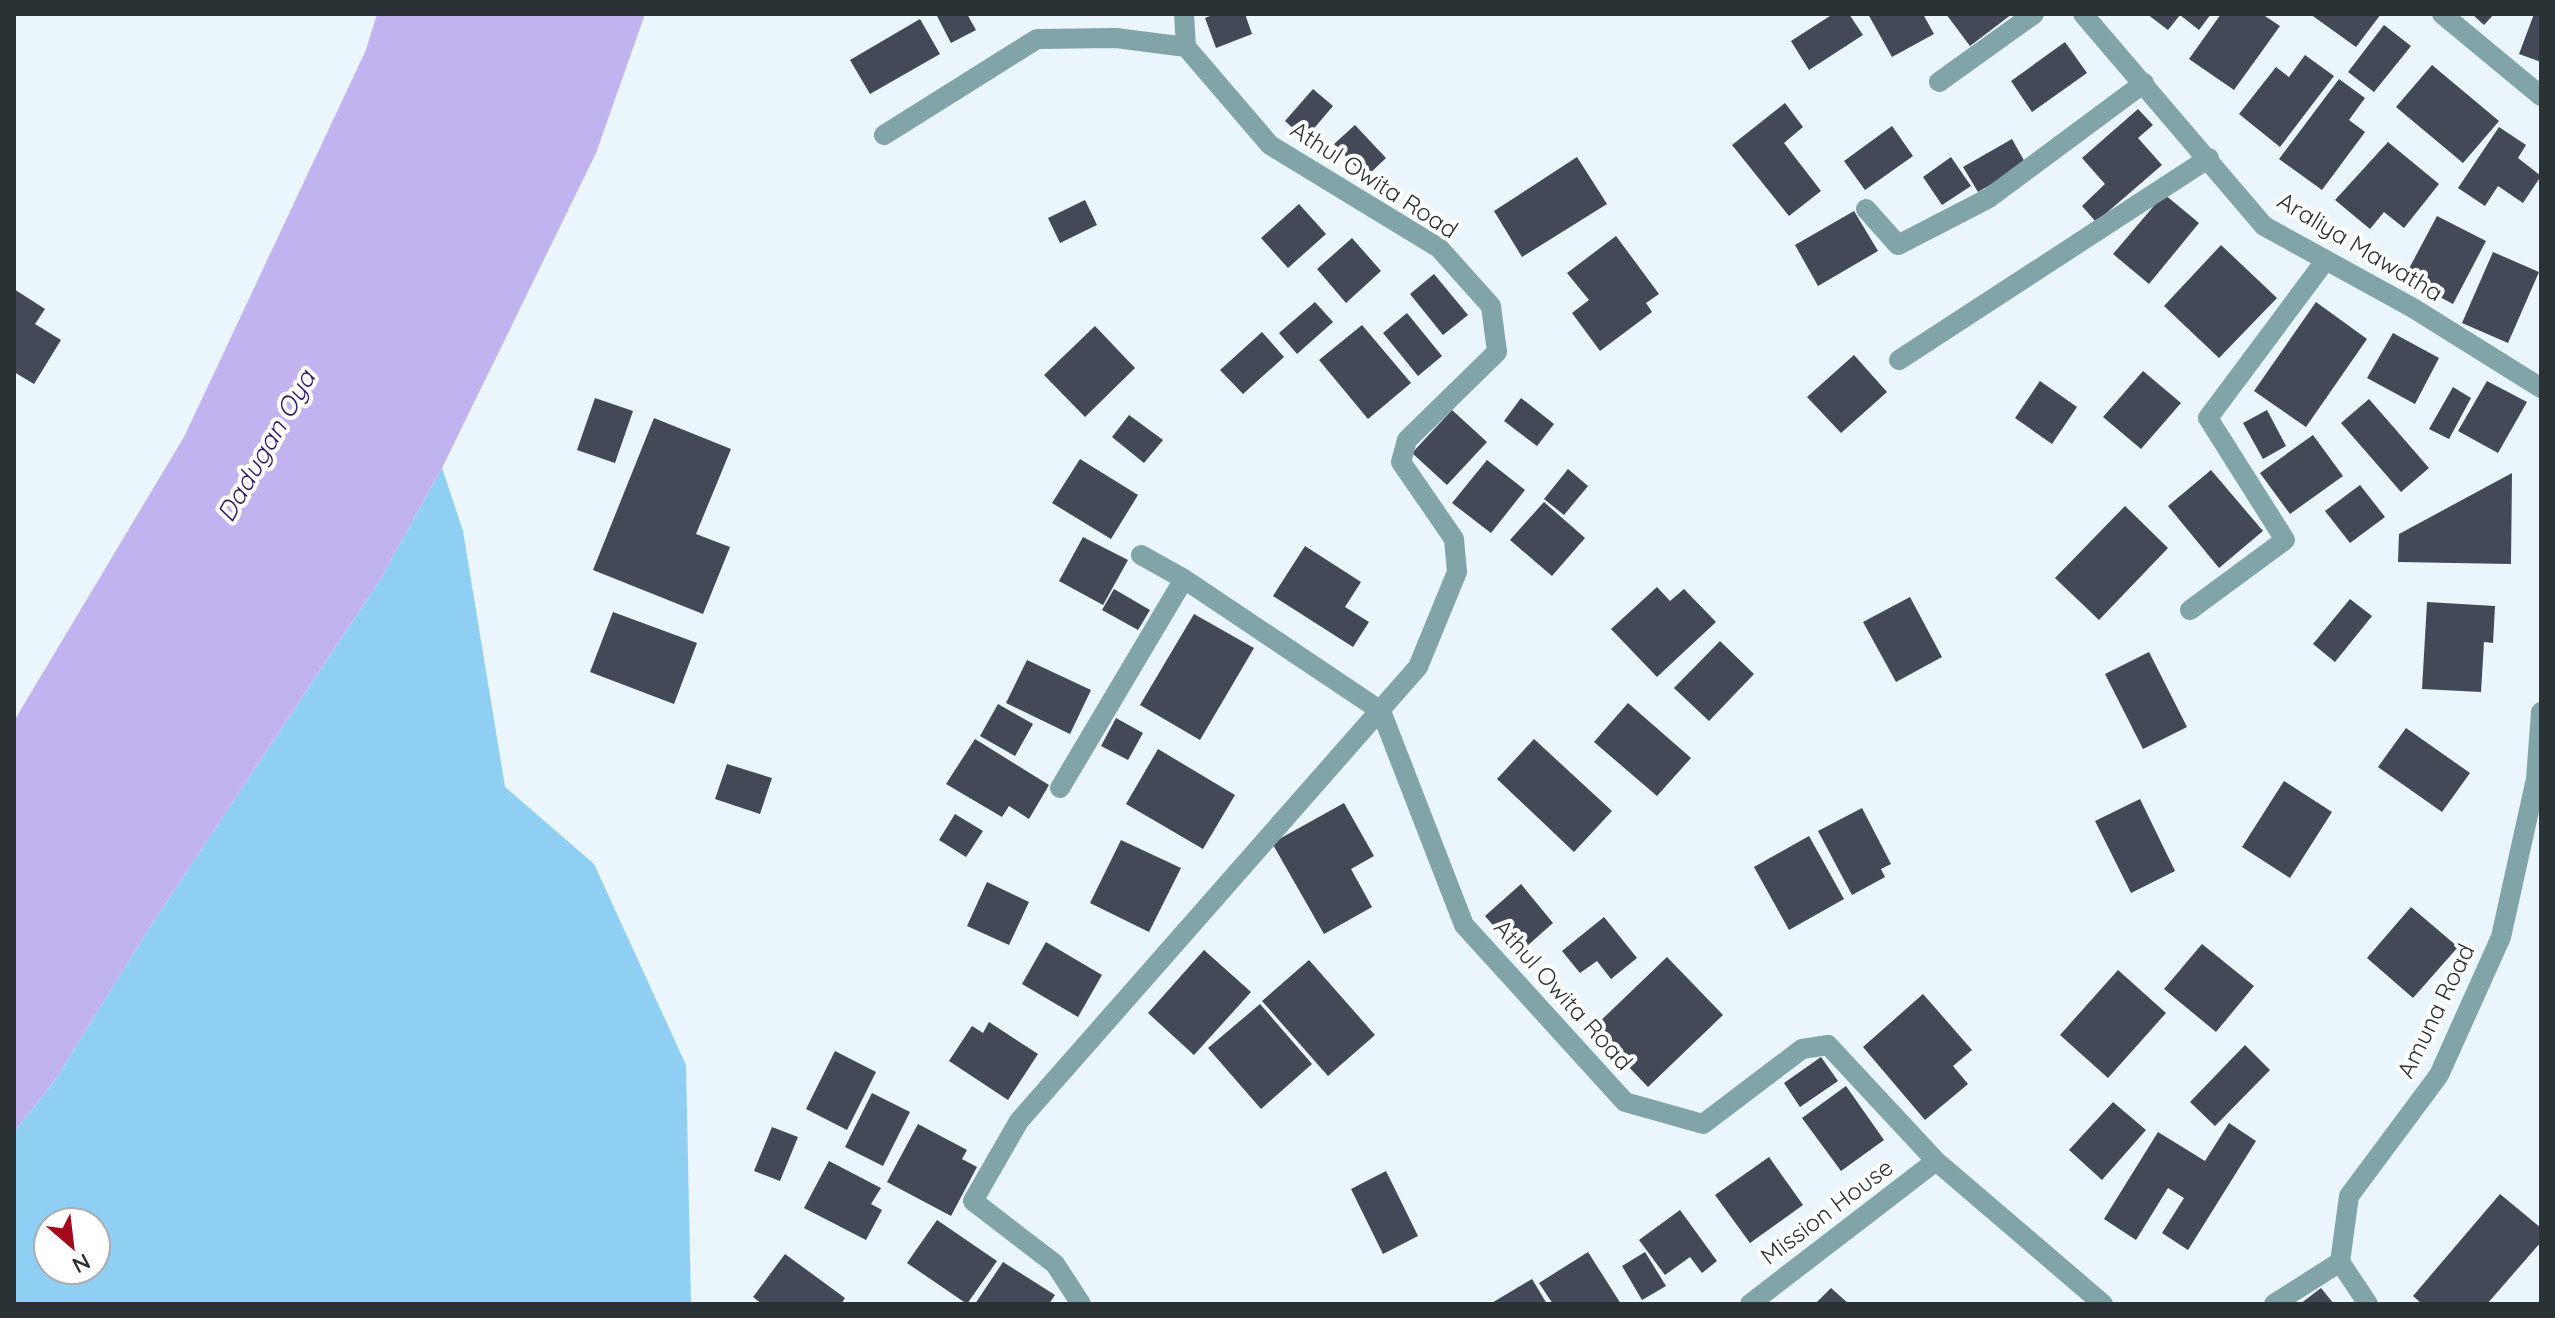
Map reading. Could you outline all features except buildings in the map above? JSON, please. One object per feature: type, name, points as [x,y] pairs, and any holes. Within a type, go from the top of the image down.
[{"type":"street","points":[[884,135],[1037,39],[1116,38],[1186,47],[1184,14]]},
{"type":"street","points":[[1939,82],[2034,14]]},
{"type":"street","name":"Araliya Mawatha","points":[[2083,14],[2264,226],[2413,308],[2541,388]]},
{"type":"street","points":[[2442,14],[2541,96]]},
{"type":"street","name":"Athul Owita Road","points":[[1081,1304],[1055,1264],[973,1201],[1019,1121],[1418,667],[1457,572],[1454,539],[1401,462],[1407,440],[1497,352],[1491,306],[1439,248],[1270,145],[1186,47]]},
{"type":"street","points":[[1866,209],[1898,245],[1989,198],[2144,83]]},
{"type":"street","points":[[1899,360],[2209,158]]},
{"type":"street","points":[[2190,610],[2285,540],[2208,418],[2325,261]]},
{"type":"street","points":[[1141,555],[1184,579],[1381,711]]},
{"type":"street","points":[[1060,788],[1184,579]]},
{"type":"street","name":"Athul Owita Road","points":[[1381,711],[1464,925],[1625,1102],[1703,1124],[1802,1049],[1828,1045],[1936,1161],[2103,1304]]},
{"type":"street","name":"Amuna Road","points":[[2340,1262],[2349,1196],[2439,1075],[2501,937],[2536,779],[2541,712]]},
{"type":"street","name":"Mission House","points":[[1750,1304],[1936,1161]]},
{"type":"street","points":[[2274,1304],[2340,1262],[2368,1304]]},
{"type":"shaded area","points":[[442,468],[463,531],[505,787],[594,864],[686,1065],[691,1304],[14,1304],[14,1132],[53,1083],[148,930],[380,580]]},
{"type":"water","name":"Dadugan Oya","points":[[377,14],[645,14],[596,153],[442,468],[380,580],[148,930],[53,1083],[14,1132],[14,721],[184,437],[366,50]]}]
